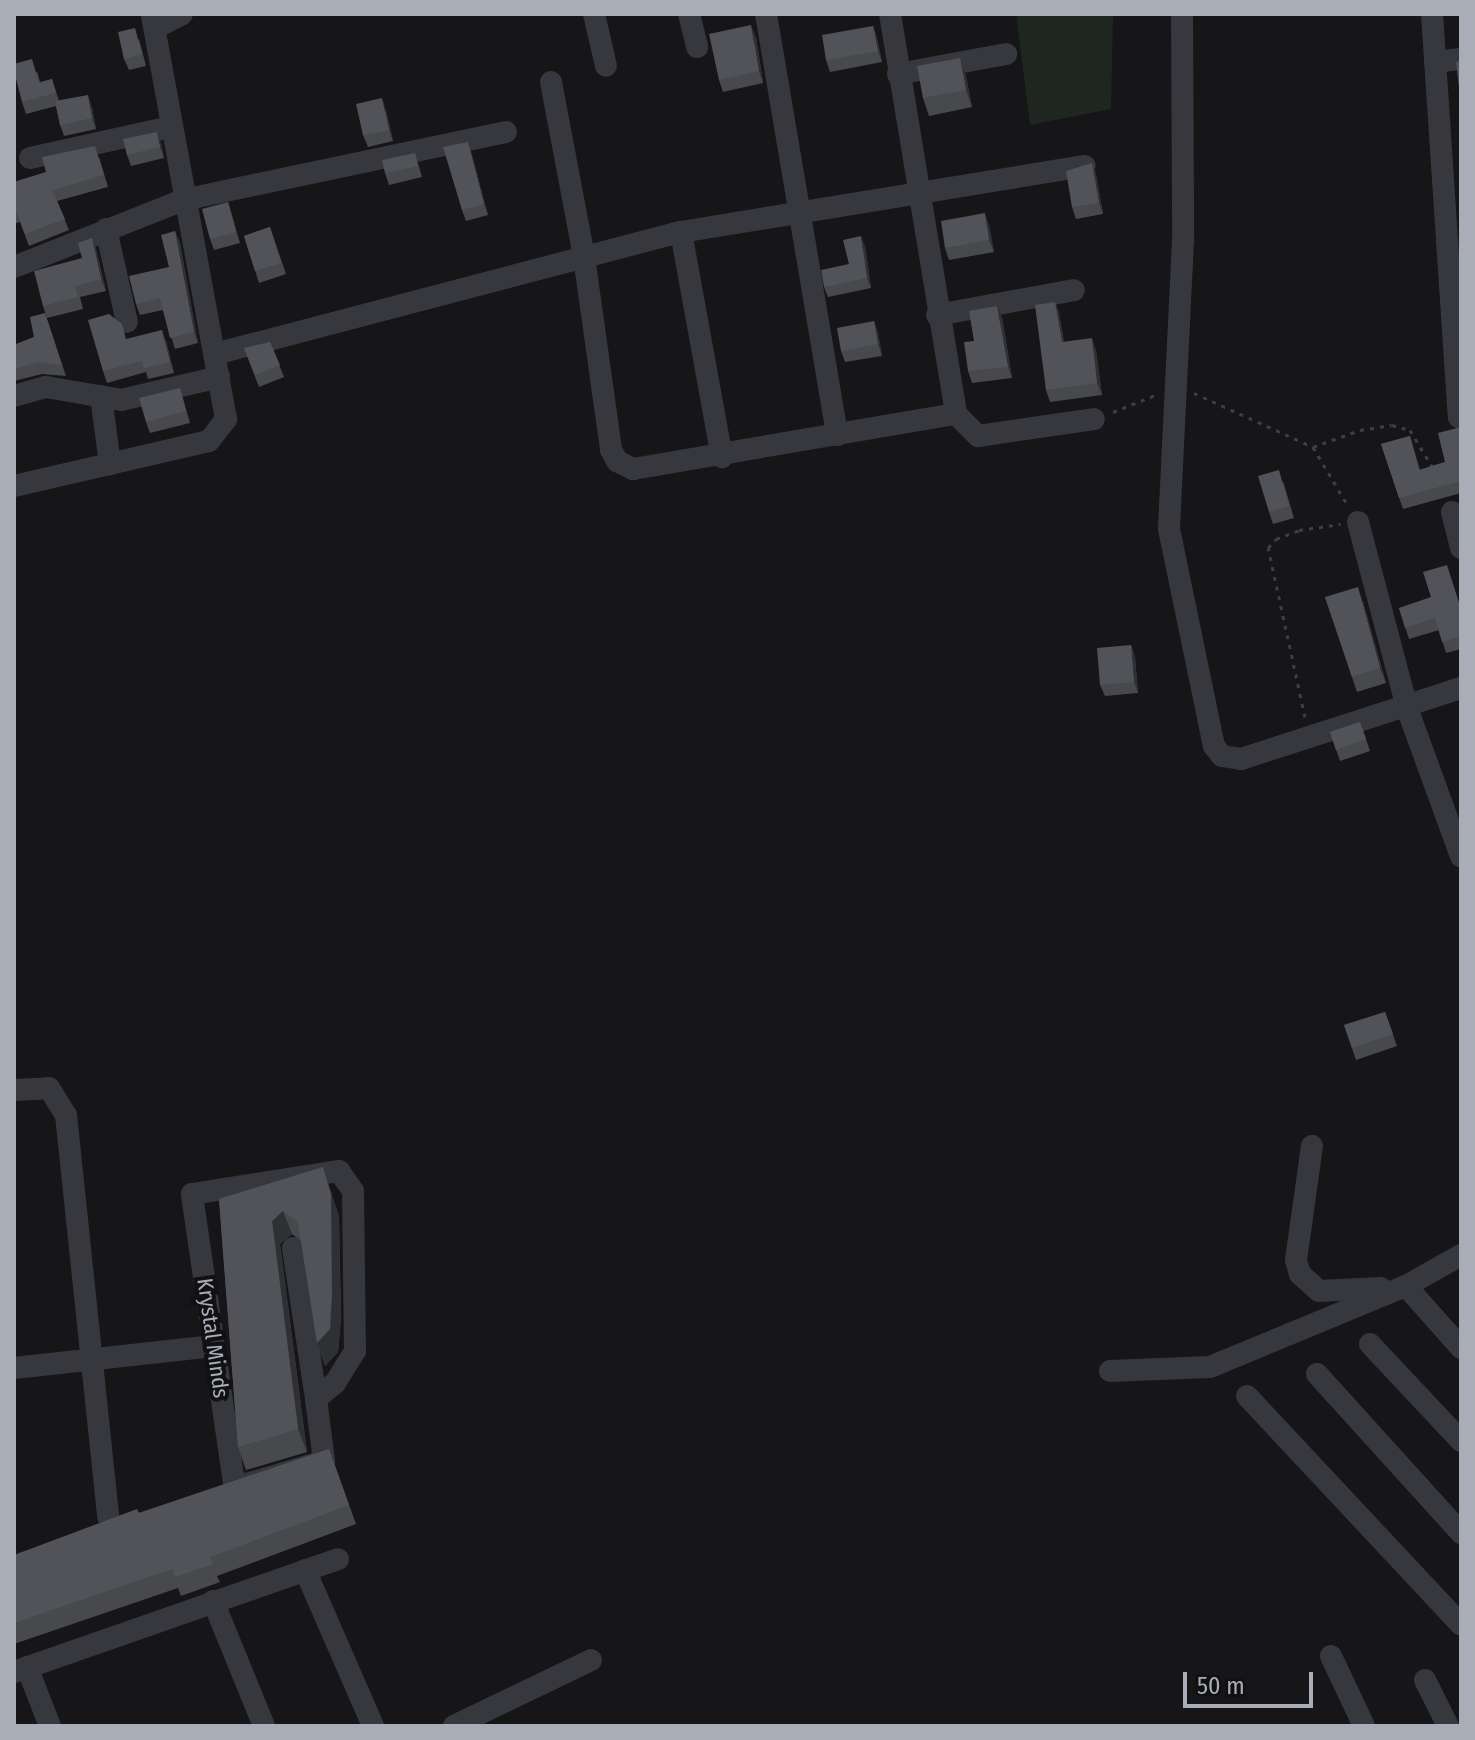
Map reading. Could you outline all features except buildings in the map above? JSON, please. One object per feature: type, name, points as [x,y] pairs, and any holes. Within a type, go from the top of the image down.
[{"type":"street","points":[[14,486],[209,441],[226,419],[183,200],[153,21],[182,14]]},
{"type":"street","points":[[594,14],[606,66]]},
{"type":"street","points":[[689,14],[697,47]]},
{"type":"street","points":[[766,14],[837,435]]},
{"type":"street","points":[[890,14],[915,193],[956,414],[978,436],[1094,419]]},
{"type":"street","points":[[1182,14],[1185,155],[1178,386],[1169,529],[1214,746],[1222,756],[1241,759],[1309,735],[1407,708],[1461,688]]},
{"type":"street","points":[[1432,14],[1435,62],[1452,186],[1459,417]]},
{"type":"street","points":[[898,74],[1006,54]]},
{"type":"street","points":[[1435,62],[1461,59]]},
{"type":"street","points":[[551,82],[584,257],[609,437],[617,461],[633,469],[722,457],[956,414]]},
{"type":"street","points":[[30,158],[171,127]]},
{"type":"street","points":[[14,267],[183,200],[506,132]]},
{"type":"street","points":[[14,396],[46,387],[121,400],[217,366],[584,257],[681,232],[1085,166]]},
{"type":"street","points":[[106,229],[127,322]]},
{"type":"street","points":[[681,232],[722,457]]},
{"type":"street","points":[[937,315],[1074,290]]},
{"type":"street","points":[[101,396],[110,464]]},
{"type":"street","points":[[1452,512],[1461,548]]},
{"type":"street","points":[[1358,522],[1407,708],[1461,856]]},
{"type":"street","points":[[14,1090],[49,1088],[62,1102],[93,1356],[108,1517]]},
{"type":"street","points":[[1312,1146],[1296,1260],[1300,1274],[1319,1291],[1406,1286]]},
{"type":"street","name":"Krystal Minds","points":[[339,1171],[353,1191],[355,1351],[335,1383],[316,1399],[324,1461],[247,1484],[234,1483],[214,1346],[192,1194],[339,1171]]},
{"type":"street","points":[[293,1248],[316,1399]]},
{"type":"street","points":[[1110,1371],[1201,1370],[1406,1286],[1461,1255]]},
{"type":"street","points":[[1406,1286],[1461,1348]]},
{"type":"street","points":[[1370,1344],[1461,1441]]},
{"type":"street","points":[[14,1368],[93,1356],[214,1346]]},
{"type":"street","points":[[1317,1374],[1461,1533]]},
{"type":"street","points":[[1247,1396],[1461,1625]]},
{"type":"street","points":[[50,1726],[20,1670],[338,1559]]},
{"type":"street","points":[[305,1570],[373,1726]]},
{"type":"street","points":[[213,1601],[264,1726]]},
{"type":"street","points":[[1331,1656],[1364,1726]]},
{"type":"street","points":[[454,1726],[591,1660]]},
{"type":"street","points":[[1425,1680],[1448,1726]]},
{"type":"path","points":[[1094,419],[1178,386],[1313,447],[1358,522],[1299,530],[1276,539],[1268,548],[1309,735]]},
{"type":"path","points":[[1313,447],[1392,425],[1410,430],[1435,473]]},
{"type":"shaded area","points":[[1016,14],[1113,14],[1111,109],[1030,125]]}]
